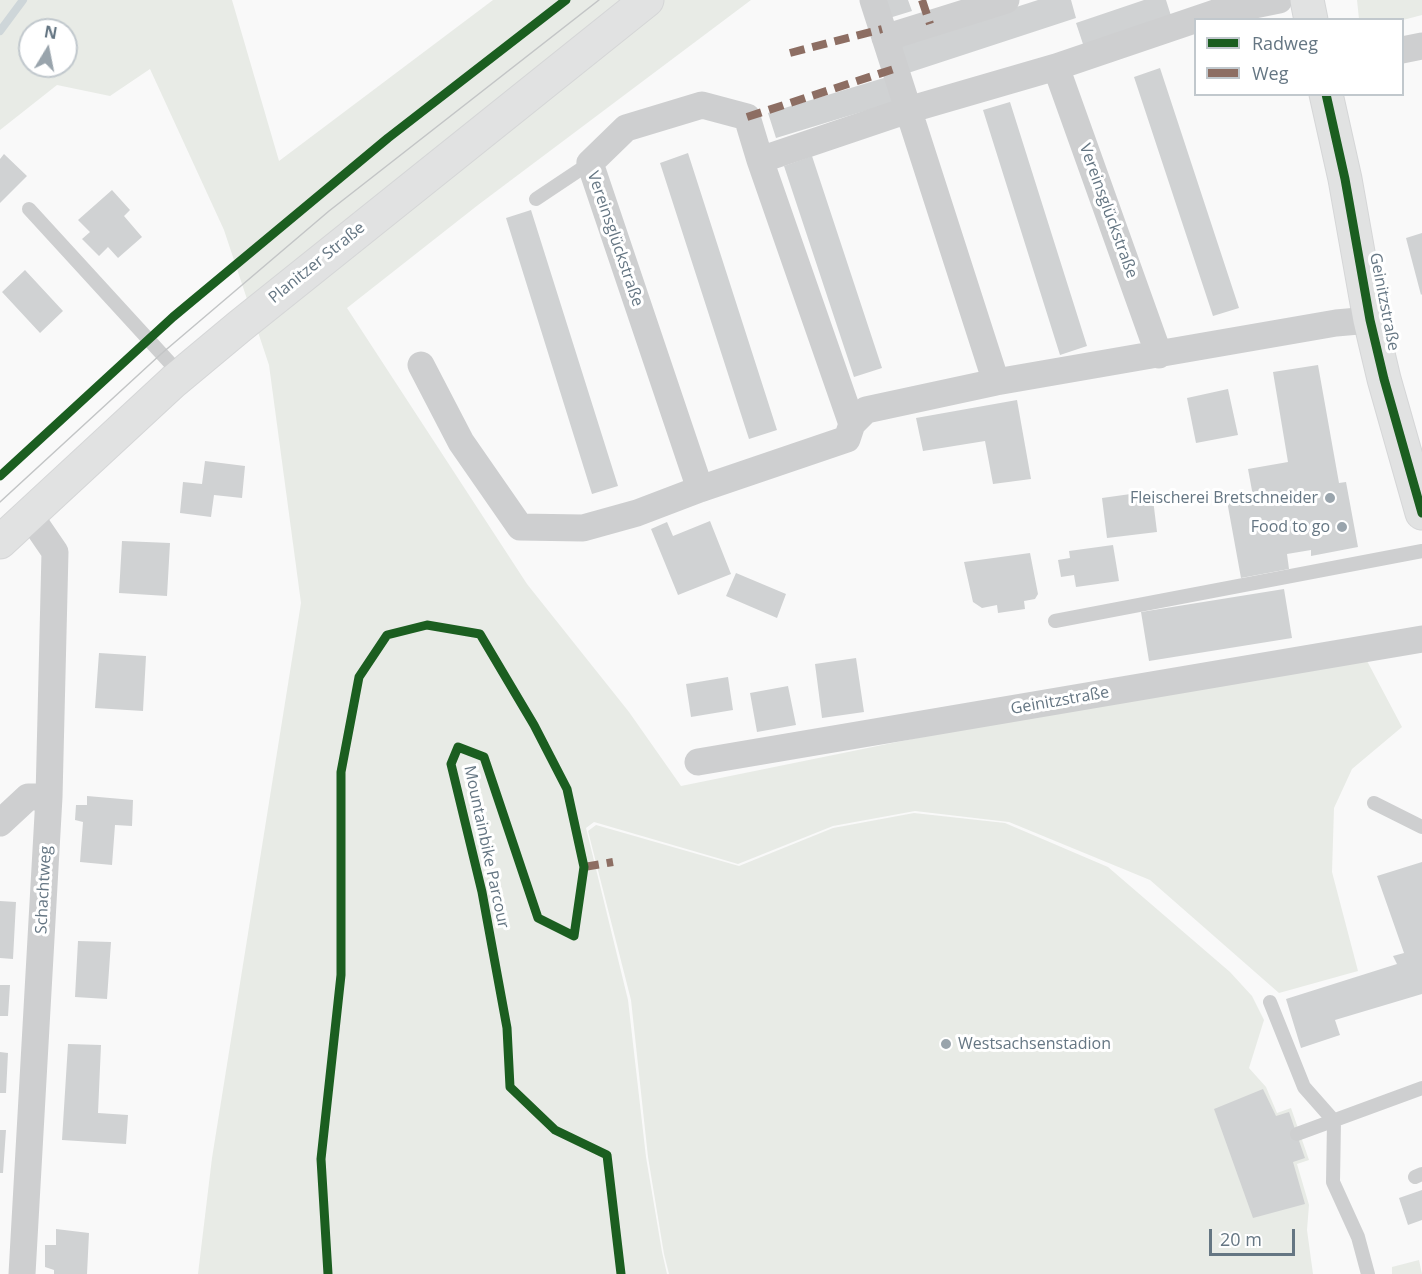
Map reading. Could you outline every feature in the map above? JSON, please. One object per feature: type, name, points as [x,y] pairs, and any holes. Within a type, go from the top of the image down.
[{"type":"main road","name":"Planitzer Straße","points":[[0,542],[181,375],[299,277],[647,0]]},
{"type":"main road","points":[[1307,0],[1311,18]]},
{"type":"main road","name":"Geinitzstraße","points":[[1326,96],[1345,178],[1370,320],[1422,513]]},
{"type":"street","points":[[873,0],[996,382]]},
{"type":"street","points":[[885,38],[1006,0]]},
{"type":"street","points":[[760,160],[908,110],[1056,67],[1213,6],[1279,0]]},
{"type":"street","points":[[1404,50],[1422,46]]},
{"type":"street","name":"Vereinsglückstraße","points":[[1056,67],[1159,355]]},
{"type":"street","name":"Vereinsglückstraße","points":[[700,489],[590,163],[626,128],[702,105],[747,117],[852,424]]},
{"type":"street","points":[[421,365],[461,442],[520,527],[583,528],[637,513],[700,489],[847,440],[852,424],[866,410],[996,382],[1336,323],[1370,320]]},
{"type":"street","name":"Schachtweg","points":[[22,1274],[49,797],[55,552],[29,514]]},
{"type":"street","name":"Geinitzstraße","points":[[698,762],[1422,639]]},
{"type":"street","points":[[0,823],[28,797],[49,797]]},
{"type":"lane","points":[[536,199],[590,163]]},
{"type":"lane","points":[[29,209],[181,375]]},
{"type":"lane","points":[[1055,621],[1422,551]]},
{"type":"lane","points":[[1374,803],[1422,826]]},
{"type":"lane","points":[[1270,1002],[1304,1087],[1334,1121],[1333,1182],[1358,1237],[1368,1274]]},
{"type":"lane","points":[[1297,1134],[1422,1088]]},
{"type":"shaded area","points":[[0,0],[232,0],[279,161],[493,0],[751,0],[478,205],[347,308],[527,584],[629,712],[681,786],[1069,707],[1366,659],[1402,727],[1352,769],[1334,808],[1332,872],[1358,971],[1279,993],[1150,880],[1009,822],[915,811],[833,826],[738,864],[594,822],[586,828],[628,1000],[646,1157],[667,1274],[198,1274],[212,1158],[301,603],[269,365],[224,230],[150,69],[110,96],[57,85],[0,130]]},
{"type":"shaded area","points":[[1357,0],[1422,0],[1422,15],[1404,20],[1359,18]]},
{"type":"shaded area","name":"Westsachsenstadion","points":[[914,813],[1005,823],[1108,867],[1230,972],[1252,996],[1264,1020],[1249,1068],[1266,1087],[1277,1113],[1291,1108],[1309,1160],[1297,1164],[1309,1205],[1307,1230],[1313,1274],[669,1274],[648,1157],[631,1000],[588,831],[596,825],[739,866],[833,828]]},
{"type":"shaded area","points":[[1419,1260],[1422,1274],[1392,1274],[1392,1267]]},
{"type":"building","points":[[879,0],[908,0],[912,11],[886,19]]},
{"type":"building","points":[[1038,0],[1071,0],[1076,18],[902,75],[892,47]]},
{"type":"building","points":[[1144,0],[1166,0],[1172,19],[1084,47],[1076,23]]},
{"type":"building","points":[[1160,68],[1239,308],[1213,316],[1134,77]]},
{"type":"building","points":[[887,77],[894,102],[776,138],[768,113]]},
{"type":"building","points":[[1010,102],[1087,346],[1060,355],[983,110]]},
{"type":"building","points":[[688,153],[777,430],[749,439],[660,163]]},
{"type":"building","points":[[4,154],[27,176],[0,203],[0,159]]},
{"type":"building","points":[[812,156],[882,368],[854,377],[784,166]]},
{"type":"building","points":[[112,190],[130,210],[124,216],[142,237],[118,258],[108,247],[99,256],[82,239],[90,232],[78,220]]},
{"type":"building","points":[[531,210],[618,486],[592,494],[506,218]]},
{"type":"building","points":[[1422,233],[1422,294],[1421,295],[1406,238]]},
{"type":"building","points":[[25,270],[63,311],[40,333],[2,292]]},
{"type":"building","points":[[1318,365],[1339,483],[1346,482],[1358,547],[1311,556],[1311,550],[1287,554],[1289,569],[1241,578],[1227,501],[1253,496],[1248,469],[1288,462],[1273,372]]},
{"type":"building","points":[[1228,389],[1238,435],[1196,443],[1187,398]]},
{"type":"building","points":[[1017,400],[1031,479],[993,484],[985,441],[923,451],[916,418]]},
{"type":"building","points":[[205,461],[245,466],[242,498],[214,495],[211,517],[180,513],[183,482],[202,484]]},
{"type":"building","points":[[1152,491],[1157,532],[1107,538],[1102,498]]},
{"type":"building","points":[[710,521],[731,574],[678,595],[651,529],[667,522],[673,536]]},
{"type":"building","points":[[122,541],[170,543],[167,596],[119,593]]},
{"type":"building","points":[[1113,545],[1119,581],[1076,587],[1074,575],[1061,577],[1058,560],[1070,558],[1069,551]]},
{"type":"building","points":[[1030,553],[1038,594],[1035,599],[1024,601],[1025,609],[998,613],[997,605],[982,608],[973,602],[964,562]]},
{"type":"building","points":[[736,573],[786,594],[777,618],[726,596]]},
{"type":"building","points":[[1284,589],[1292,638],[1149,661],[1141,612]]},
{"type":"building","points":[[99,653],[146,656],[143,711],[95,708]]},
{"type":"building","points":[[856,658],[864,712],[822,718],[815,664]]},
{"type":"building","points":[[728,677],[733,710],[691,717],[686,684]]},
{"type":"building","points":[[788,686],[796,725],[757,732],[750,693]]},
{"type":"building","points":[[87,796],[133,800],[132,826],[115,825],[112,865],[80,862],[83,822],[75,820],[76,805],[87,805]]},
{"type":"building","points":[[1422,862],[1422,994],[1335,1020],[1340,1035],[1301,1048],[1286,999],[1397,964],[1393,956],[1404,953],[1377,876]]},
{"type":"building","points":[[0,901],[16,902],[13,959],[0,958]]},
{"type":"building","points":[[78,941],[111,942],[107,999],[75,997]]},
{"type":"building","points":[[0,985],[10,985],[8,1016],[0,1016]]},
{"type":"building","points":[[68,1044],[101,1045],[98,1113],[128,1115],[126,1144],[62,1140]]},
{"type":"building","points":[[0,1052],[8,1053],[6,1093],[0,1093]]},
{"type":"building","points":[[1263,1089],[1276,1116],[1289,1112],[1305,1158],[1293,1162],[1305,1204],[1253,1218],[1214,1109]]},
{"type":"building","points":[[0,1130],[6,1130],[3,1173],[0,1173]]},
{"type":"building","points":[[1422,1190],[1422,1220],[1408,1225],[1399,1198]]},
{"type":"building","points":[[56,1229],[89,1233],[87,1274],[54,1274],[54,1270],[45,1267],[45,1245],[56,1245]]},
{"type":"waterway","points":[[0,31],[23,0]]},
{"type":"tram line","points":[[0,502],[161,354],[329,211],[599,0]]},
{"type":"marked path","points":[[922,0],[930,24]]},
{"type":"marked path","points":[[790,53],[882,29]]},
{"type":"marked path","points":[[747,117],[894,69]]},
{"type":"marked path","points":[[584,867],[613,862]]},
{"type":"cycle path","points":[[0,476],[173,317],[388,138],[566,0]]},
{"type":"cycle path","points":[[1326,96],[1345,179],[1370,320],[1384,379],[1422,513]]},
{"type":"cycle path","name":"Mountainbike Parcour","points":[[328,1274],[321,1159],[341,975],[341,772],[359,677],[387,635],[427,625],[480,634],[534,725],[567,789],[584,867],[574,936],[538,918],[484,757],[458,747],[451,764],[482,892],[507,1028],[510,1087],[555,1130],[607,1155],[621,1274]]},
{"type":"place","name":"Fleischerei Bretschneider","points":[[1330,498]]},
{"type":"place","name":"Food to go","points":[[1342,527]]},
{"type":"place","name":"Westsachsenstadion","points":[[946,1044]]}]
